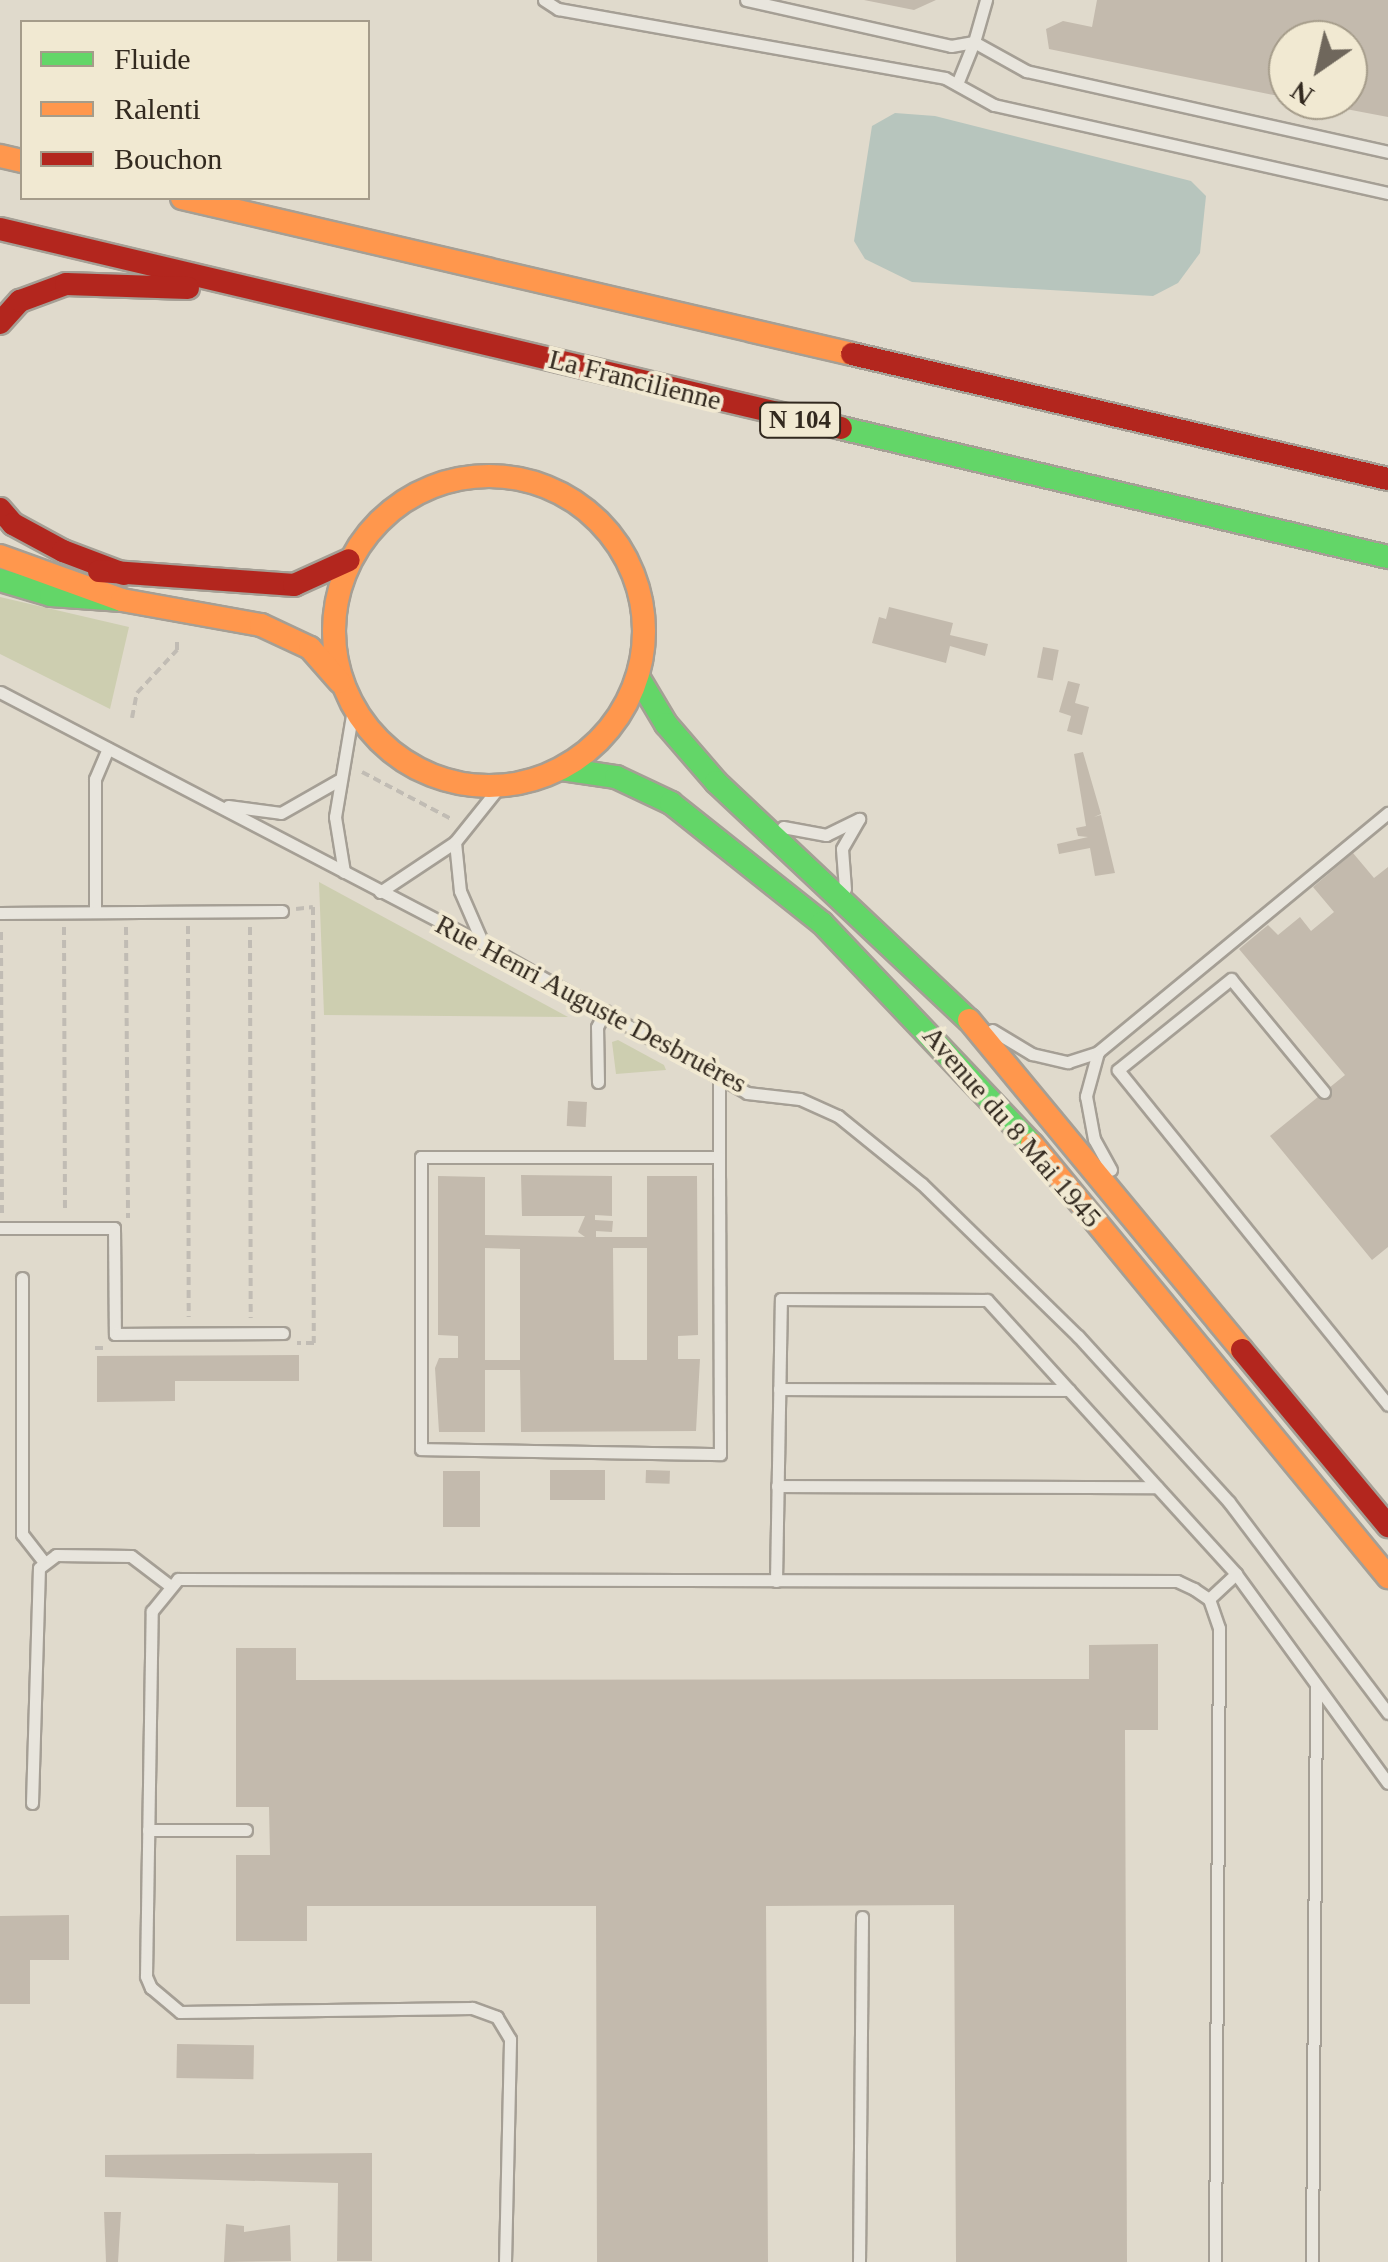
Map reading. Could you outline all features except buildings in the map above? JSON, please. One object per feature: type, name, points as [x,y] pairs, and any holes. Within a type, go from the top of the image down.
[{"type":"main road","points":[[191,200],[1388,479]]},
{"type":"main road","name":"La Francilienne","points":[[0,229],[1388,557]]},
{"type":"main road","points":[[0,323],[20,302],[66,284],[166,291],[226,282]]},
{"type":"main road","name":"Avenue du 8 Mai 1945","points":[[471,477],[527,479],[566,495],[600,521],[625,554],[642,608],[638,677],[622,714],[595,746],[562,769],[499,787],[456,784],[415,769],[380,743],[353,709],[341,682],[333,628],[349,560],[373,526],[405,498],[471,477]]},
{"type":"main road","points":[[0,509],[13,524],[63,551],[124,574]]},
{"type":"main road","name":"Avenue du 8 Mai 1945","points":[[0,541],[62,565],[124,574],[294,585],[349,560]]},
{"type":"main road","name":"Avenue du 8 Mai 1945","points":[[0,556],[36,574],[122,600],[261,624],[310,648],[341,682]]},
{"type":"main road","points":[[0,580],[51,595],[122,600]]},
{"type":"main road","name":"Avenue du 8 Mai 1945","points":[[638,677],[666,724],[716,782],[966,1017],[1388,1526]]},
{"type":"main road","name":"Avenue du 8 Mai 1945","points":[[562,769],[616,777],[671,803],[822,923],[993,1097],[1388,1577]]},
{"type":"lane","points":[[544,0],[558,8],[957,84],[994,105],[1388,192]]},
{"type":"lane","points":[[746,0],[951,46],[974,42],[1026,71],[1388,152]]},
{"type":"lane","points":[[957,84],[986,0]]},
{"type":"lane","name":"Rue Henri Auguste Desbruères","points":[[0,692],[482,944],[747,1093],[800,1099],[838,1116],[1010,1267],[1229,1502],[1388,1712]]},
{"type":"lane","points":[[344,872],[335,841],[339,780],[347,762],[353,709]]},
{"type":"lane","points":[[95,912],[95,779],[108,748]]},
{"type":"lane","points":[[212,803],[280,812],[339,780]]},
{"type":"lane","points":[[716,782],[789,832],[826,835],[858,819],[842,849],[841,880],[860,914]]},
{"type":"lane","points":[[380,892],[455,842],[499,787]]},
{"type":"lane","points":[[966,1017],[1032,1054],[1068,1062],[1098,1052],[1388,814]]},
{"type":"lane","points":[[455,842],[460,891],[482,944]]},
{"type":"lane","points":[[1,912],[282,911]]},
{"type":"lane","points":[[1324,1092],[1230,979],[1118,1070],[1388,1406]]},
{"type":"lane","points":[[598,1082],[597,1026],[605,1011]]},
{"type":"lane","points":[[1098,1052],[1086,1096],[1094,1139],[1142,1226]]},
{"type":"lane","points":[[719,1077],[720,1454],[421,1449],[421,1157],[719,1157]]},
{"type":"lane","points":[[1,1228],[114,1228],[115,1334],[283,1333]]},
{"type":"lane","points":[[22,1278],[22,1534],[44,1562]]},
{"type":"lane","points":[[776,1580],[782,1299],[987,1300],[1236,1574],[1388,1782]]},
{"type":"lane","points":[[780,1389],[1069,1390]]},
{"type":"lane","points":[[777,1486],[1157,1487]]},
{"type":"lane","points":[[32,1803],[35,1574],[56,1555],[131,1556],[169,1584]]},
{"type":"lane","points":[[1208,1598],[1236,1574]]},
{"type":"lane","points":[[505,2262],[510,2039],[505,2026],[472,2008],[168,2007],[146,1976],[152,1611],[169,1584],[178,1579],[1177,1581],[1208,1598],[1219,1628],[1215,2262]]},
{"type":"lane","points":[[1312,2262],[1316,1684]]},
{"type":"lane","points":[[148,1830],[246,1830]]},
{"type":"lane","points":[[859,2262],[862,1917]]},
{"type":"path","points":[[132,718],[147,676],[177,650],[169,625]]},
{"type":"path","points":[[347,762],[405,799],[469,826]]},
{"type":"path","points":[[281,1347],[314,1344],[313,907],[282,911]]},
{"type":"path","points":[[1,912],[1,1228]]},
{"type":"path","points":[[64,912],[65,1228]]},
{"type":"path","points":[[114,1242],[128,1242],[126,912]]},
{"type":"path","points":[[188,912],[189,1334]]},
{"type":"path","points":[[250,912],[251,1333]]},
{"type":"path","points":[[95,1348],[128,1348],[128,1334]]},
{"type":"green space","points":[[0,597],[129,627],[110,709],[0,654]]},
{"type":"green space","points":[[319,882],[568,1017],[324,1015]]},
{"type":"green space","points":[[618,1040],[664,1065],[666,1070],[616,1074],[612,1042]]},
{"type":"shaded area","points":[[895,113],[935,116],[1191,181],[1206,196],[1200,253],[1178,283],[1153,296],[912,282],[865,259],[854,241],[872,126]]},
{"type":"traffic: fast","points":[[841,428],[1388,557]]},
{"type":"traffic: fast","points":[[0,580],[51,595],[122,600]]},
{"type":"traffic: fast","points":[[638,677],[666,724],[716,782],[969,1020]]},
{"type":"traffic: fast","points":[[562,769],[616,777],[671,803],[822,923],[1032,1144]]},
{"type":"traffic: slow","points":[[0,156],[20,161]]},
{"type":"traffic: slow","points":[[191,200],[852,354]]},
{"type":"traffic: slow","points":[[489,476],[548,487],[599,521],[633,572],[644,631],[633,690],[599,741],[548,775],[489,786],[430,775],[379,741],[345,690],[334,631],[345,572],[379,521],[430,487],[489,476]]},
{"type":"traffic: slow","points":[[0,556],[122,600],[261,625],[310,648],[340,682]]},
{"type":"traffic: slow","points":[[969,1020],[1242,1350]]},
{"type":"traffic: slow","points":[[1032,1144],[1388,1577]]},
{"type":"traffic: jam","points":[[0,229],[841,428]]},
{"type":"traffic: jam","points":[[0,323],[20,301],[66,284],[188,288]]},
{"type":"traffic: jam","points":[[852,354],[1388,479]]},
{"type":"traffic: jam","points":[[0,509],[13,524],[63,551],[124,574]]},
{"type":"traffic: jam","points":[[99,571],[294,585],[349,560]]},
{"type":"traffic: jam","points":[[1242,1350],[1388,1526]]}]
